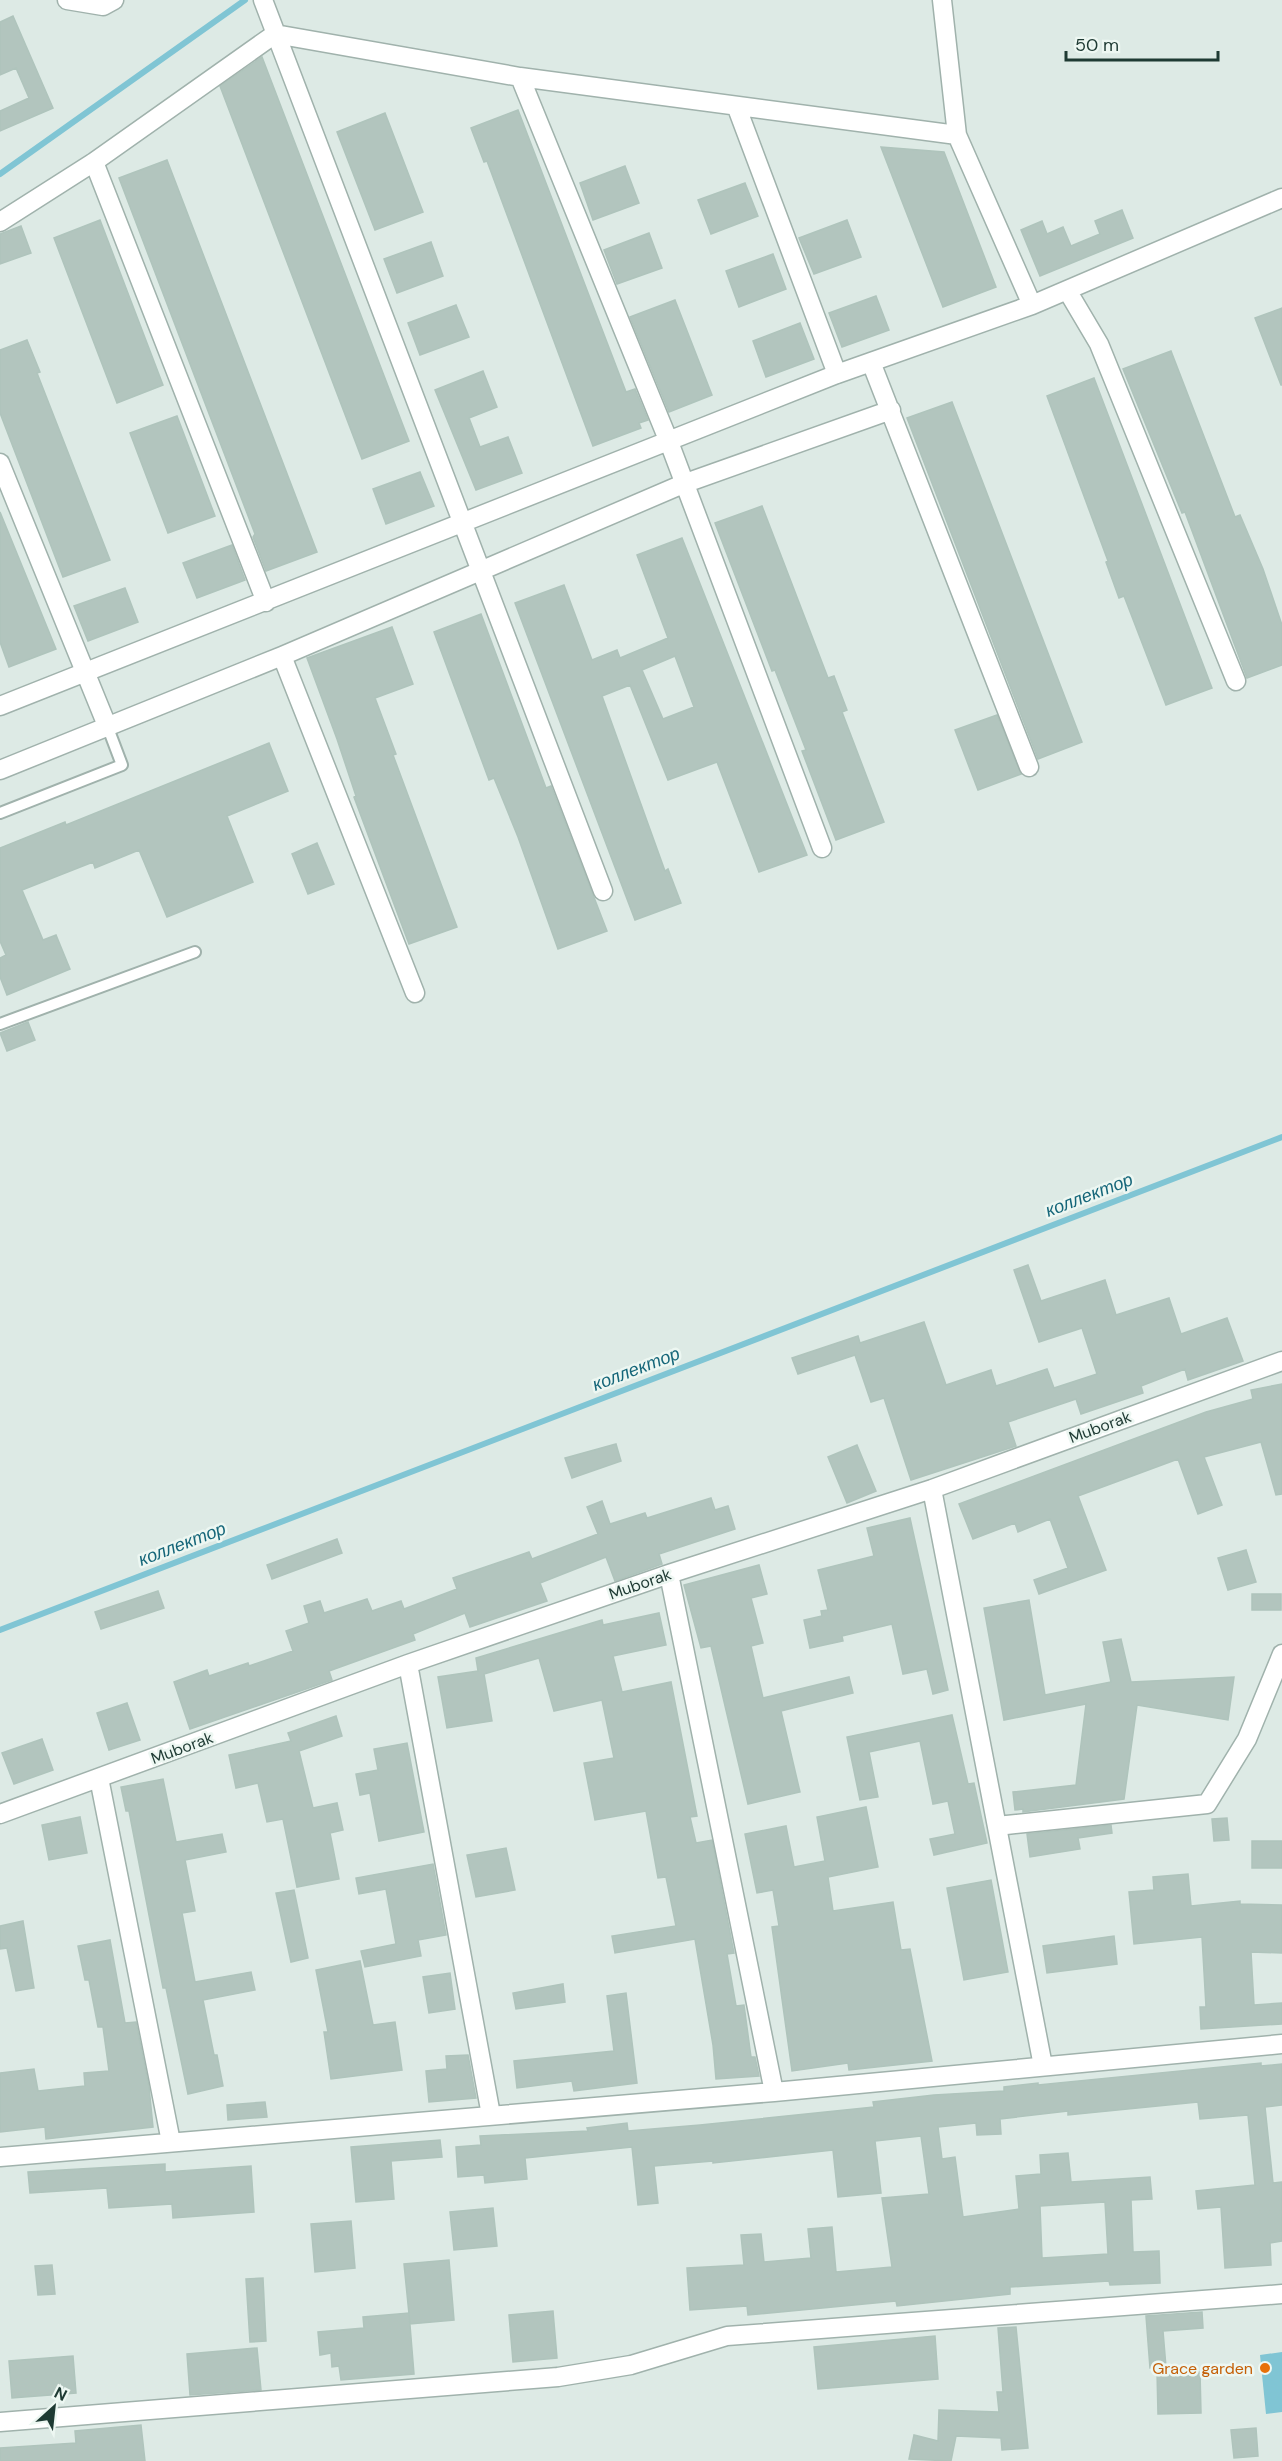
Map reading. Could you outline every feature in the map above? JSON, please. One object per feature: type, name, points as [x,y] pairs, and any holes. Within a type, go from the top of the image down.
[{"type":"street","points":[[67,0],[103,6],[114,0]]},
{"type":"street","points":[[263,0],[603,891]]},
{"type":"street","points":[[942,0],[957,135],[1032,305]]},
{"type":"street","points":[[0,222],[94,162],[275,34],[520,77],[736,108],[957,135]]},
{"type":"street","points":[[520,77],[669,442],[822,848]]},
{"type":"street","points":[[736,108],[837,374]]},
{"type":"street","points":[[94,162],[266,602]]},
{"type":"street","points":[[0,706],[837,374],[1032,305],[1282,200]]},
{"type":"street","points":[[1067,290],[1100,344],[1236,681]]},
{"type":"street","points":[[871,362],[1029,767]]},
{"type":"street","points":[[0,770],[282,656],[683,484],[891,410]]},
{"type":"street","points":[[0,463],[108,728]]},
{"type":"street","points":[[282,656],[415,993]]},
{"type":"street","name":"Muborak","points":[[0,1814],[408,1664],[669,1574],[932,1489],[1282,1361]]},
{"type":"street","points":[[932,1489],[1043,2066]]},
{"type":"street","points":[[669,1574],[774,2092]]},
{"type":"street","points":[[997,1826],[1207,1804],[1247,1739],[1282,1654]]},
{"type":"street","points":[[408,1664],[491,2115]]},
{"type":"street","points":[[99,1779],[171,2142]]},
{"type":"street","points":[[0,2157],[774,2092],[1282,2044]]},
{"type":"street","points":[[0,2422],[558,2377],[631,2365],[727,2336],[1282,2294]]},
{"type":"lane","points":[[0,813],[122,765],[108,728]]},
{"type":"lane","points":[[0,1024],[195,952]]},
{"type":"water","points":[[1282,2352],[1282,2412],[1266,2414],[1260,2355]]},
{"type":"building","points":[[13,16],[53,108],[0,131],[0,111],[29,98],[16,68],[0,75],[0,22]]},
{"type":"building","points":[[262,57],[409,441],[362,459],[220,86]]},
{"type":"building","points":[[518,110],[626,392],[635,389],[648,420],[639,423],[641,428],[593,446],[487,161],[484,162],[471,128]]},
{"type":"building","points":[[385,113],[423,212],[375,230],[337,132]]},
{"type":"building","points":[[881,147],[944,152],[996,287],[943,307]]},
{"type":"building","points":[[167,160],[317,552],[266,571],[253,537],[255,534],[119,178]]},
{"type":"building","points":[[625,166],[639,203],[593,220],[580,183]]},
{"type":"building","points":[[745,183],[758,216],[711,234],[698,200]]},
{"type":"building","points":[[1122,210],[1133,238],[1040,276],[1021,230],[1042,221],[1047,234],[1063,227],[1071,246],[1100,234],[1095,221]]},
{"type":"building","points":[[100,220],[163,385],[117,403],[54,238]]},
{"type":"building","points":[[847,220],[861,257],[814,274],[799,238]]},
{"type":"building","points":[[21,226],[31,253],[0,264],[0,234]]},
{"type":"building","points":[[649,233],[662,268],[617,284],[604,250]]},
{"type":"building","points":[[431,242],[443,276],[397,293],[384,259]]},
{"type":"building","points":[[773,254],[786,289],[739,307],[726,271]]},
{"type":"building","points":[[876,296],[889,330],[842,347],[829,313]]},
{"type":"building","points":[[675,300],[712,395],[669,412],[630,317]]},
{"type":"building","points":[[456,305],[469,337],[420,355],[408,323]]},
{"type":"building","points":[[1282,308],[1282,385],[1281,385],[1255,318]]},
{"type":"building","points":[[800,323],[814,359],[766,377],[753,341]]},
{"type":"building","points":[[27,340],[40,372],[37,373],[110,560],[63,577],[0,413],[0,350]]},
{"type":"building","points":[[1171,351],[1235,517],[1240,515],[1263,569],[1282,625],[1282,665],[1247,678],[1185,512],[1182,513],[1123,369]]},
{"type":"building","points":[[483,371],[497,407],[469,418],[480,447],[508,437],[522,473],[476,490],[435,390]]},
{"type":"building","points":[[1094,378],[1212,688],[1166,705],[1124,596],[1119,598],[1106,562],[1108,561],[1047,396]]},
{"type":"building","points":[[952,402],[1082,742],[1038,759],[907,418]]},
{"type":"building","points":[[177,416],[215,516],[168,533],[130,433]]},
{"type":"building","points":[[420,472],[434,506],[386,524],[373,489]]},
{"type":"building","points":[[762,506],[828,678],[834,676],[847,710],[842,712],[884,822],[836,840],[802,751],[806,750],[775,670],[772,671],[715,523]]},
{"type":"building","points":[[0,512],[56,649],[9,667],[0,642]]},
{"type":"building","points":[[682,538],[807,855],[759,872],[717,762],[668,780],[630,685],[602,696],[665,871],[668,869],[681,903],[635,920],[515,603],[564,585],[592,660],[617,650],[620,658],[668,638],[637,555]],"holes":[[[675,656],[694,707],[663,719],[642,670]]]},
{"type":"building","points":[[232,545],[245,580],[197,598],[183,563]]},
{"type":"building","points":[[125,588],[138,622],[88,641],[74,606]]},
{"type":"building","points":[[481,614],[546,788],[551,786],[607,931],[558,949],[518,837],[494,778],[489,780],[434,632]]},
{"type":"building","points":[[392,627],[413,684],[375,698],[396,754],[393,755],[457,927],[409,944],[354,797],[356,796],[337,739],[307,658]]},
{"type":"building","points":[[997,715],[1021,774],[978,790],[955,730]]},
{"type":"building","points":[[269,743],[288,791],[227,816],[253,882],[167,917],[139,850],[95,868],[93,862],[22,890],[43,940],[56,935],[70,969],[7,995],[0,977],[0,958],[6,955],[0,941],[0,848],[65,822],[66,825]]},
{"type":"building","points":[[317,843],[334,884],[308,894],[292,854]]},
{"type":"building","points":[[28,1022],[35,1040],[7,1051],[0,1033]]},
{"type":"building","points":[[1028,1265],[1041,1301],[1105,1280],[1116,1315],[1169,1298],[1181,1334],[1227,1318],[1243,1361],[1188,1380],[1185,1369],[1141,1386],[1143,1393],[1081,1414],[1076,1399],[1008,1422],[1016,1446],[911,1480],[884,1398],[871,1402],[855,1355],[798,1374],[792,1358],[858,1336],[860,1343],[924,1322],[946,1385],[991,1370],[996,1386],[1047,1369],[1054,1388],[1097,1374],[1082,1328],[1039,1342],[1014,1270]]},
{"type":"building","points":[[1282,1384],[1282,1494],[1276,1495],[1261,1442],[1204,1457],[1222,1505],[1198,1514],[1178,1459],[1078,1496],[1106,1570],[1039,1594],[1034,1580],[1068,1568],[1050,1519],[1018,1532],[1015,1523],[973,1539],[959,1504],[1206,1412],[1253,1399],[1251,1390]]},
{"type":"building","points":[[616,1444],[621,1461],[572,1478],[565,1458]]},
{"type":"building","points":[[857,1445],[876,1491],[847,1503],[828,1457]]},
{"type":"building","points":[[711,1498],[715,1510],[728,1506],[735,1529],[659,1554],[662,1564],[615,1581],[606,1557],[540,1583],[547,1601],[470,1627],[465,1613],[413,1634],[415,1640],[329,1671],[332,1680],[190,1729],[174,1682],[207,1670],[209,1676],[248,1663],[249,1666],[293,1651],[286,1631],[309,1623],[304,1606],[320,1601],[324,1613],[367,1599],[372,1611],[401,1601],[404,1609],[457,1589],[453,1578],[529,1552],[532,1559],[598,1534],[587,1507],[602,1501],[610,1524],[645,1513],[647,1518]]},
{"type":"building","points":[[910,1518],[948,1690],[933,1694],[927,1669],[903,1674],[892,1624],[842,1636],[843,1641],[810,1648],[804,1620],[822,1616],[821,1611],[828,1610],[818,1570],[874,1556],[867,1528]]},
{"type":"building","points":[[337,1539],[342,1553],[272,1579],[267,1565]]},
{"type":"building","points":[[1246,1550],[1256,1582],[1228,1590],[1218,1558]]},
{"type":"building","points":[[759,1565],[767,1594],[751,1598],[763,1643],[751,1646],[763,1698],[849,1677],[853,1693],[781,1711],[800,1792],[748,1804],[711,1646],[701,1648],[684,1585]]},
{"type":"building","points":[[158,1591],[164,1608],[101,1629],[95,1612]]},
{"type":"building","points":[[1252,1594],[1281,1594],[1281,1610],[1252,1610]]},
{"type":"building","points":[[1029,1600],[1045,1695],[1111,1682],[1103,1642],[1121,1639],[1131,1682],[1234,1677],[1228,1720],[1137,1705],[1124,1799],[1023,1812],[1023,1809],[1015,1810],[1013,1792],[1076,1785],[1086,1704],[1004,1720],[984,1608]]},
{"type":"building","points":[[659,1613],[666,1645],[613,1656],[622,1692],[671,1682],[697,1816],[690,1817],[696,1843],[712,1840],[734,1953],[727,1954],[736,2006],[744,2005],[751,2057],[755,2057],[759,2076],[716,2079],[713,2045],[695,1939],[615,1953],[612,1936],[676,1926],[666,1877],[658,1878],[646,1811],[595,1820],[584,1763],[614,1758],[602,1700],[554,1711],[539,1658],[484,1674],[492,1721],[447,1728],[438,1677],[478,1671],[476,1658],[602,1620],[603,1625]]},
{"type":"building","points":[[127,1703],[140,1740],[109,1750],[97,1713]]},
{"type":"building","points":[[952,1715],[968,1784],[974,1783],[987,1843],[934,1855],[930,1839],[955,1834],[948,1801],[933,1804],[920,1741],[869,1752],[878,1797],[860,1800],[847,1737]]},
{"type":"building","points":[[336,1716],[342,1736],[299,1751],[313,1808],[337,1803],[343,1830],[330,1833],[339,1879],[297,1887],[283,1819],[267,1822],[258,1783],[236,1788],[229,1755],[291,1741],[288,1733]]},
{"type":"building","points":[[42,1739],[53,1770],[14,1784],[2,1753]]},
{"type":"building","points":[[407,1743],[424,1832],[379,1841],[370,1793],[360,1795],[356,1774],[378,1770],[374,1749]]},
{"type":"building","points":[[163,1779],[176,1842],[222,1834],[226,1852],[185,1860],[195,1911],[182,1913],[195,1982],[251,1972],[255,1990],[203,2000],[223,2086],[188,2094],[166,1988],[163,1988],[129,1811],[126,1811],[121,1787]]},
{"type":"building","points":[[866,1807],[878,1867],[828,1877],[833,1911],[893,1902],[901,1950],[910,1949],[932,2061],[849,2070],[848,2063],[792,2071],[772,1927],[779,1926],[773,1890],[757,1893],[745,1834],[786,1826],[794,1867],[825,1861],[817,1817]]},
{"type":"building","points":[[80,1817],[87,1853],[49,1860],[42,1825]]},
{"type":"building","points":[[1227,1818],[1229,1840],[1214,1841],[1212,1819]]},
{"type":"building","points":[[1111,1825],[1112,1833],[1078,1838],[1080,1849],[1030,1857],[1027,1834]]},
{"type":"building","points":[[1252,1841],[1282,1841],[1282,1868],[1252,1868]]},
{"type":"building","points":[[506,1848],[515,1890],[476,1897],[467,1855]]},
{"type":"building","points":[[433,1864],[446,1935],[418,1940],[421,1956],[365,1967],[361,1951],[396,1944],[386,1889],[359,1894],[356,1878]]},
{"type":"building","points":[[1188,1874],[1191,1906],[1240,1901],[1240,1904],[1282,1905],[1282,1953],[1251,1952],[1254,2005],[1282,2003],[1282,2024],[1201,2029],[1200,2007],[1206,2007],[1202,1937],[1134,1944],[1129,1892],[1154,1890],[1153,1877]]},
{"type":"building","points":[[991,1880],[1008,1972],[964,1980],[947,1888]]},
{"type":"building","points":[[294,1890],[308,1958],[291,1962],[276,1893]]},
{"type":"building","points":[[23,1921],[34,1988],[16,1991],[7,1948],[0,1949],[0,1926]]},
{"type":"building","points":[[1114,1936],[1117,1964],[1047,1973],[1043,1946]]},
{"type":"building","points":[[110,1940],[125,2023],[136,2022],[149,2087],[153,2127],[46,2139],[45,2127],[0,2132],[0,2073],[34,2069],[38,2091],[85,2086],[84,2073],[109,2071],[103,2027],[98,2027],[89,1980],[85,1980],[78,1946]]},
{"type":"building","points":[[360,1961],[373,2025],[395,2022],[402,2070],[331,2079],[324,2032],[328,2032],[316,1970]]},
{"type":"building","points":[[450,1973],[455,2009],[429,2013],[423,1977]]},
{"type":"building","points":[[563,1984],[565,2002],[516,2009],[513,1993]]},
{"type":"building","points":[[626,1993],[637,2083],[574,2091],[572,2081],[517,2088],[514,2061],[614,2051],[607,1996]]},
{"type":"building","points":[[468,2055],[476,2098],[429,2102],[426,2071],[447,2069],[446,2056]]},
{"type":"building","points":[[1261,2063],[1261,2066],[1282,2064],[1282,2105],[1265,2107],[1273,2183],[1282,2182],[1282,2241],[1270,2243],[1271,2265],[1225,2268],[1221,2207],[1198,2209],[1196,2191],[1255,2185],[1248,2115],[1200,2119],[1198,2102],[1068,2115],[1068,2111],[1000,2119],[1001,2134],[977,2135],[976,2123],[938,2127],[942,2159],[955,2157],[963,2217],[1019,2209],[1016,2176],[1041,2174],[1040,2155],[1068,2153],[1071,2182],[1150,2177],[1152,2199],[1131,2200],[1133,2252],[1159,2251],[1160,2283],[1110,2285],[1109,2281],[1010,2287],[1010,2294],[897,2306],[896,2301],[748,2315],[747,2306],[690,2310],[687,2268],[744,2265],[741,2235],[761,2234],[764,2262],[811,2258],[808,2229],[832,2227],[836,2272],[892,2267],[882,2198],[929,2194],[921,2136],[875,2141],[881,2193],[838,2197],[833,2150],[713,2163],[713,2161],[654,2166],[658,2203],[638,2205],[632,2147],[525,2158],[527,2179],[485,2183],[484,2175],[458,2177],[456,2147],[481,2145],[480,2136],[588,2131],[587,2128],[627,2123],[628,2131],[700,2125],[874,2107],[873,2102],[934,2095],[1004,2091],[1004,2087],[1038,2083],[1038,2085]],"holes":[[[1105,2202],[1108,2254],[1042,2258],[1040,2206]]]},
{"type":"building","points":[[265,2102],[267,2117],[228,2120],[227,2105]]},
{"type":"building","points":[[440,2140],[442,2157],[391,2161],[394,2199],[356,2202],[351,2147]]},
{"type":"building","points":[[165,2164],[165,2172],[251,2166],[254,2212],[173,2218],[172,2204],[109,2208],[107,2188],[30,2193],[28,2172]]},
{"type":"building","points":[[493,2208],[497,2246],[454,2250],[450,2212]]},
{"type":"building","points":[[351,2221],[355,2268],[315,2272],[311,2224]]},
{"type":"building","points":[[449,2260],[454,2320],[410,2324],[404,2264]]},
{"type":"building","points":[[52,2265],[55,2294],[38,2295],[35,2266]]},
{"type":"building","points":[[263,2278],[266,2341],[250,2342],[246,2279]]},
{"type":"building","points":[[553,2311],[557,2358],[513,2362],[509,2315]]},
{"type":"building","points":[[1202,2312],[1203,2328],[1163,2331],[1166,2367],[1150,2368],[1146,2316]]},
{"type":"building","points":[[409,2313],[414,2374],[341,2380],[339,2366],[332,2367],[331,2353],[320,2355],[318,2332],[364,2328],[363,2317]]},
{"type":"building","points":[[1016,2327],[1028,2448],[1002,2450],[1001,2438],[956,2436],[951,2461],[909,2459],[914,2435],[938,2441],[939,2410],[999,2412],[997,2392],[1003,2392],[998,2328]]},
{"type":"building","points":[[935,2336],[938,2379],[818,2389],[814,2347]]},
{"type":"building","points":[[257,2348],[261,2390],[190,2395],[187,2354]]},
{"type":"building","points":[[73,2356],[76,2393],[12,2398],[9,2361]]},
{"type":"building","points":[[1157,2372],[1200,2372],[1201,2413],[1158,2414]]},
{"type":"building","points":[[141,2425],[145,2461],[0,2461],[0,2448],[76,2443],[75,2431]]},
{"type":"building","points":[[1256,2428],[1258,2456],[1234,2458],[1231,2430]]},
{"type":"waterway","points":[[0,174],[245,0]]},
{"type":"waterway","name":"коллектор","points":[[0,1630],[1282,1137]]},
{"type":"place","name":"Grace garden","points":[[1265,2368]]}]
